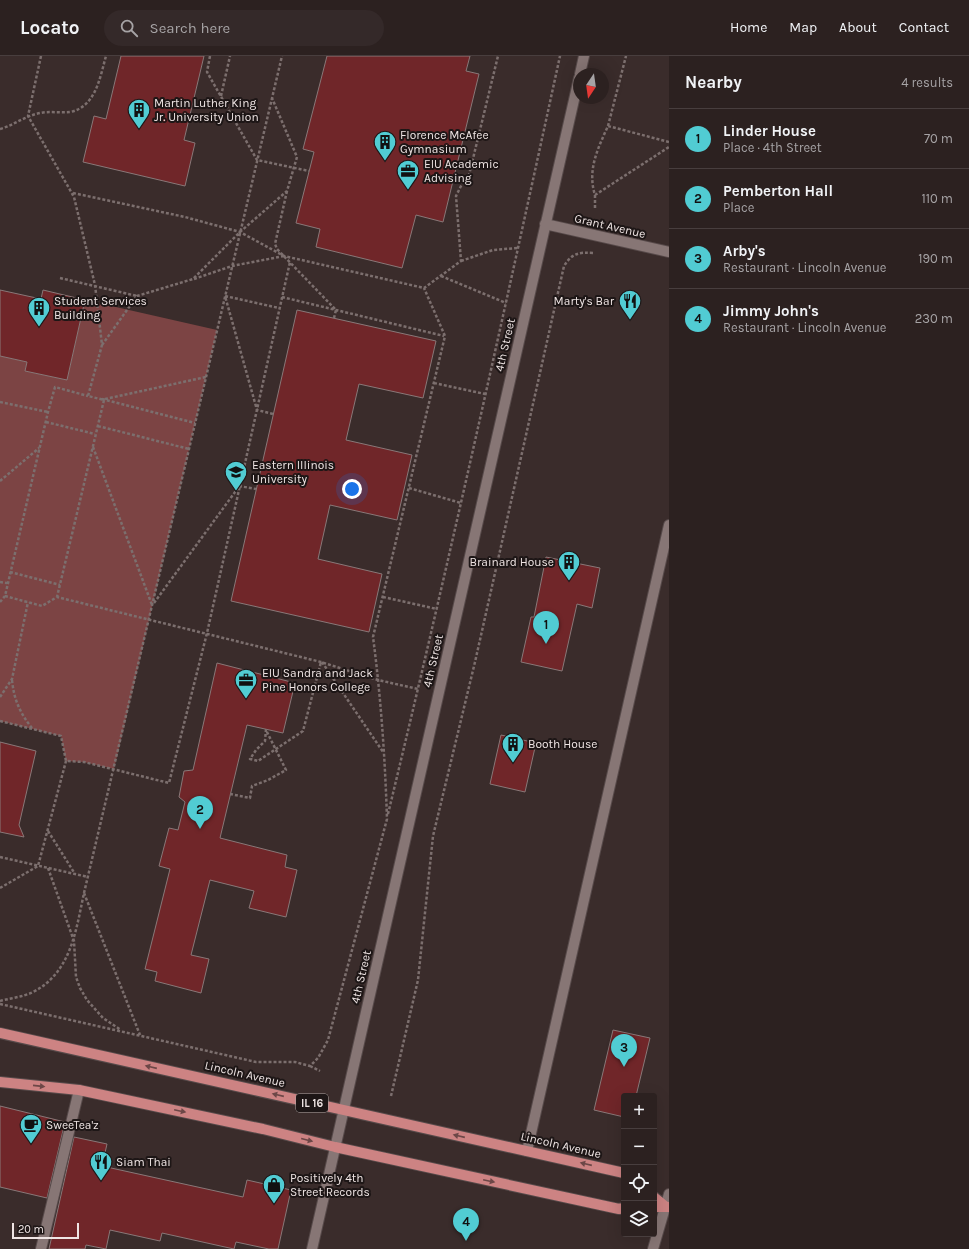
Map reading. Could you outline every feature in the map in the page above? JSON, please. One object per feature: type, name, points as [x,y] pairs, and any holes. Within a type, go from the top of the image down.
[{"type":"main road","name":"Lincoln Avenue","points":[[0,1033],[621,1171]]},
{"type":"main road","points":[[0,1082],[79,1090],[263,1129],[335,1147],[621,1209]]},
{"type":"main road","points":[[657,1199],[667,1207]]},
{"type":"street","points":[[581,68],[584,56]]},
{"type":"street","name":"4th Street","points":[[312,1249],[573,104]]},
{"type":"street","name":"Grant Avenue","points":[[546,224],[669,252]]},
{"type":"street","points":[[527,1151],[669,524]]},
{"type":"street","points":[[41,1249],[79,1090]]},
{"type":"street","points":[[653,1249],[667,1207],[669,1194]]},
{"type":"path","points":[[41,56],[28,116],[73,193],[95,286],[102,345]]},
{"type":"path","points":[[0,129],[8,127],[28,116],[41,113],[72,112],[85,106],[98,88],[106,56]]},
{"type":"path","points":[[210,56],[207,72],[257,160],[309,171]]},
{"type":"path","points":[[221,96],[230,56]]},
{"type":"path","points":[[123,1031],[103,1018],[87,1000],[80,988],[76,977],[74,941],[84,892],[282,56]]},
{"type":"path","points":[[461,261],[456,196],[463,182],[469,175],[498,56]]},
{"type":"path","points":[[310,1066],[318,1058],[328,1040],[387,819],[506,303],[560,56]]},
{"type":"path","points":[[595,210],[592,172],[597,149],[608,126],[626,56]]},
{"type":"path","points":[[272,97],[297,157],[287,191],[275,244],[277,249],[336,310]]},
{"type":"path","points":[[608,126],[669,142]]},
{"type":"path","points":[[595,195],[669,147]]},
{"type":"path","points":[[194,279],[240,232],[287,191]]},
{"type":"path","points":[[73,193],[185,217],[240,232],[284,256],[424,288]]},
{"type":"path","points":[[424,288],[461,261],[493,250],[518,248]]},
{"type":"path","points":[[391,1096],[418,980],[433,836],[475,662],[564,266],[568,259],[574,254],[597,254]]},
{"type":"path","points":[[60,278],[137,296],[232,266],[284,256]]},
{"type":"path","points":[[66,761],[84,762],[169,783],[207,633],[290,262]]},
{"type":"path","points":[[441,275],[506,303]]},
{"type":"path","points":[[387,819],[378,680],[373,637],[445,336],[424,288]]},
{"type":"path","points":[[88,396],[102,345],[137,296]]},
{"type":"path","points":[[225,296],[280,308]]},
{"type":"path","points":[[225,296],[257,410]]},
{"type":"path","points":[[282,297],[445,336]]},
{"type":"path","points":[[334,318],[336,310]]},
{"type":"path","points":[[104,400],[206,378]]},
{"type":"path","points":[[434,383],[485,394]]},
{"type":"path","points":[[0,602],[5,596],[55,387],[195,423]]},
{"type":"path","points":[[5,596],[42,606],[57,596],[104,400]]},
{"type":"path","points":[[0,402],[48,412]]},
{"type":"path","points":[[257,410],[273,414]]},
{"type":"path","points":[[46,422],[95,434]]},
{"type":"path","points":[[98,426],[189,449]]},
{"type":"path","points":[[93,446],[152,606]]},
{"type":"path","points":[[0,481],[40,448]]},
{"type":"path","points":[[239,486],[256,489]]},
{"type":"path","points":[[152,606],[239,486]]},
{"type":"path","points":[[409,488],[460,503]]},
{"type":"path","points":[[10,572],[60,585]]},
{"type":"path","points":[[0,582],[7,584]]},
{"type":"path","points":[[57,596],[321,662],[378,680],[418,689]]},
{"type":"path","points":[[383,597],[436,609]]},
{"type":"path","points":[[28,602],[12,679],[13,691],[17,705],[32,729]]},
{"type":"path","points":[[230,794],[250,798],[252,786],[268,780],[286,770],[276,750],[266,729],[264,741],[250,759],[258,761],[276,750],[303,731],[321,662]]},
{"type":"path","points":[[321,662],[383,752]]},
{"type":"path","points":[[0,698],[12,679]]},
{"type":"path","points":[[0,721],[61,736],[66,761],[38,866],[0,888]]},
{"type":"path","points":[[48,831],[76,874]]},
{"type":"path","points":[[0,856],[88,878]]},
{"type":"path","points":[[0,1001],[32,992],[51,980],[62,965],[74,941],[48,868]]},
{"type":"path","points":[[84,892],[140,1035]]},
{"type":"path","points":[[0,1004],[256,1062],[295,1062],[310,1066],[320,1071]]},
{"type":"shaded area","points":[[85,300],[217,330],[114,769],[84,762],[66,761],[61,736],[0,721],[0,356],[27,362],[25,371],[67,380]]},
{"type":"building","name":"Martin Luther King Jr. University Union","points":[[121,56],[204,56],[184,140],[195,143],[185,186],[83,162],[94,116],[106,119]]},
{"type":"building","name":"Florence McAfee Gymnasium","points":[[327,56],[470,56],[466,71],[479,74],[443,222],[416,215],[402,268],[316,247],[320,229],[296,223],[314,152],[303,149]]},
{"type":"building","name":"Student Services Building","points":[[0,290],[41,299],[43,290],[85,300],[67,380],[25,371],[27,362],[0,356]]},
{"type":"building","points":[[297,310],[436,341],[423,398],[359,384],[346,440],[412,455],[397,520],[330,505],[318,559],[382,574],[369,632],[231,601]]},
{"type":"building","points":[[546,557],[600,568],[592,608],[577,604],[562,671],[521,662],[531,617],[534,617]]},
{"type":"building","points":[[217,663],[295,683],[283,733],[247,725],[220,838],[287,855],[285,867],[297,870],[286,917],[249,908],[254,891],[210,880],[191,955],[209,959],[201,993],[155,981],[157,972],[145,969],[170,869],[159,866],[169,828],[178,830],[185,802],[179,797],[184,771],[193,770]]},
{"type":"building","name":"Booth House","points":[[501,735],[536,743],[525,792],[490,784]]},
{"type":"building","points":[[0,742],[36,751],[19,825],[24,837],[0,832]]},
{"type":"building","points":[[613,1030],[650,1038],[637,1093],[621,1093],[621,1116],[594,1110]]},
{"type":"building","name":"SweeTea'z","points":[[0,1106],[65,1122],[47,1198],[0,1187]]},
{"type":"building","points":[[74,1137],[107,1144],[102,1166],[243,1197],[247,1180],[291,1190],[278,1249],[269,1249],[236,1242],[234,1249],[162,1233],[160,1241],[110,1230],[106,1249],[86,1245],[85,1249],[49,1249]]},
{"type":"place","name":"Martin Luther King Jr. University Union","points":[[139,130]]},
{"type":"place","name":"Florence McAfee Gymnasium","points":[[385,162]]},
{"type":"place","name":"EIU Academic Advising","points":[[408,190]]},
{"type":"place","name":"Marty's Bar","points":[[630,320]]},
{"type":"place","name":"Student Services Building","points":[[39,328]]},
{"type":"place","name":"Eastern Illinois University","points":[[236,492]]},
{"type":"place","name":"Brainard House","points":[[569,582]]},
{"type":"place","name":"Linder House","points":[[546,644]]},
{"type":"place","name":"EIU Sandra and Jack Pine Honors College","points":[[246,700]]},
{"type":"place","name":"Booth House","points":[[513,764]]},
{"type":"place","name":"Pemberton Hall","points":[[200,829]]},
{"type":"place","name":"Arby's","points":[[624,1067]]},
{"type":"place","name":"SweeTea'z","points":[[31,1144]]},
{"type":"place","name":"Siam Thai","points":[[101,1182]]},
{"type":"place","name":"Positively 4th Street Records","points":[[274,1204]]},
{"type":"place","name":"Jimmy John's","points":[[466,1241]]}]
